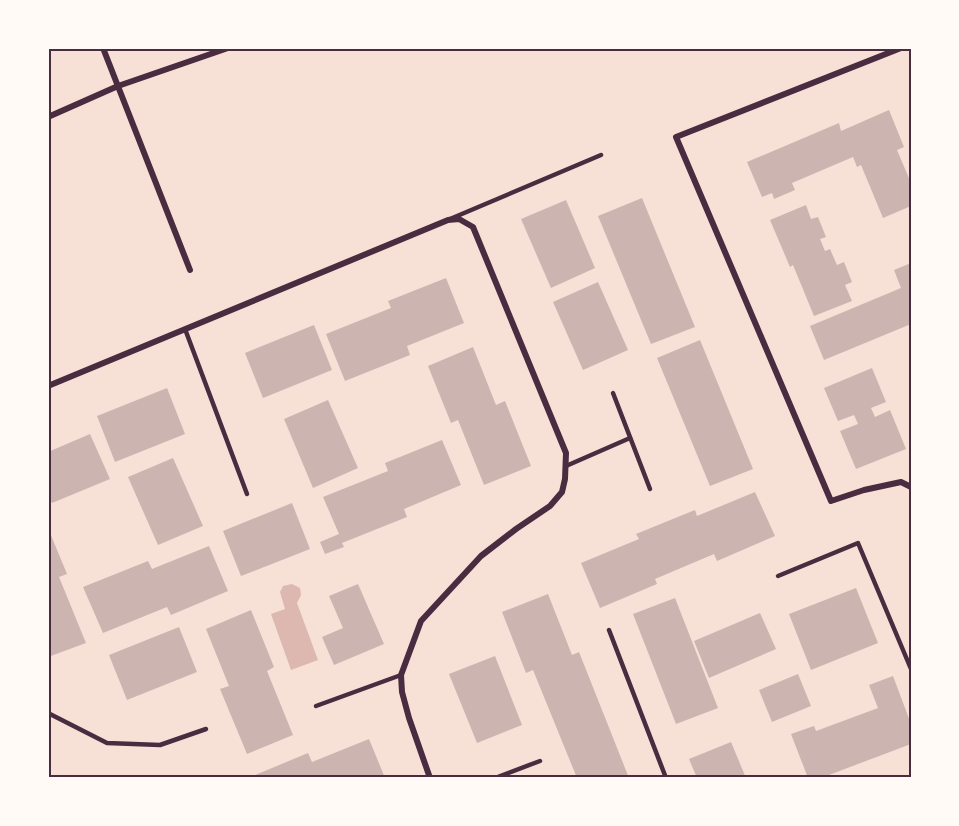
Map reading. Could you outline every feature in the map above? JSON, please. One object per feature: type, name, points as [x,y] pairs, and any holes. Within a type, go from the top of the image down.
[{"type":"street","points":[[103,48],[190,270]]},
{"type":"street","points":[[48,117],[117,86],[228,48]]},
{"type":"street","points":[[901,48],[676,137],[831,501],[864,489],[901,482],[911,487]]},
{"type":"street","points":[[48,386],[448,220],[459,219],[473,227],[566,453],[566,466],[562,492],[550,506],[481,556],[422,621],[401,675],[402,692],[409,718],[430,778]]},
{"type":"lane","points":[[448,220],[601,155]]},
{"type":"lane","points":[[185,329],[247,494]]},
{"type":"lane","points":[[614,393],[650,489]]},
{"type":"lane","points":[[566,466],[630,438]]},
{"type":"lane","points":[[777,576],[858,543],[911,669]]},
{"type":"lane","points":[[609,630],[666,778]]},
{"type":"lane","points":[[316,706],[401,675]]},
{"type":"lane","points":[[48,712],[107,743],[160,745],[206,729]]},
{"type":"lane","points":[[495,778],[540,761]]},
{"type":"shaded area","points":[[292,584],[300,588],[301,595],[297,603],[318,660],[291,670],[271,614],[285,609],[280,592],[283,586]]},
{"type":"building","points":[[889,110],[904,147],[897,150],[911,183],[911,206],[883,218],[861,165],[857,167],[853,157],[792,183],[795,190],[774,199],[772,193],[762,197],[747,162],[839,123],[841,131]]},
{"type":"building","points":[[642,198],[695,327],[651,344],[598,216]]},
{"type":"building","points":[[566,200],[595,268],[551,288],[521,219]]},
{"type":"building","points":[[806,205],[811,219],[818,217],[826,237],[820,239],[825,251],[830,249],[837,265],[844,262],[852,282],[845,285],[852,301],[814,316],[793,265],[790,267],[770,220]]},
{"type":"building","points":[[911,263],[911,324],[824,360],[810,326],[901,288],[894,270]]},
{"type":"building","points":[[446,278],[464,323],[407,346],[410,355],[345,381],[326,334],[391,308],[388,301]]},
{"type":"building","points":[[598,282],[628,350],[583,370],[553,302]]},
{"type":"building","points":[[314,325],[332,370],[263,398],[245,353]]},
{"type":"building","points":[[700,340],[753,469],[710,486],[657,358]]},
{"type":"building","points":[[473,347],[496,405],[505,401],[531,466],[484,485],[458,420],[451,423],[428,366]]},
{"type":"building","points":[[872,368],[886,402],[871,408],[875,417],[890,410],[906,449],[856,469],[840,431],[858,424],[854,415],[838,421],[824,388]]},
{"type":"building","points":[[167,388],[185,434],[115,462],[97,416]]},
{"type":"building","points":[[328,400],[358,468],[313,488],[284,419]]},
{"type":"building","points":[[90,434],[110,479],[52,503],[48,496],[48,452]]},
{"type":"building","points":[[442,440],[461,485],[404,509],[407,517],[342,543],[344,547],[325,554],[320,542],[339,534],[323,497],[388,471],[385,463]]},
{"type":"building","points":[[173,458],[203,526],[158,545],[128,477]]},
{"type":"building","points":[[755,492],[775,536],[717,561],[714,554],[655,579],[657,584],[600,608],[581,563],[639,539],[636,534],[695,510],[697,516]]},
{"type":"building","points":[[292,503],[310,549],[241,576],[223,531]]},
{"type":"building","points":[[48,528],[67,574],[59,577],[86,643],[48,657]]},
{"type":"building","points":[[209,546],[228,591],[171,615],[167,607],[103,633],[83,587],[148,561],[152,569]]},
{"type":"building","points":[[358,584],[384,644],[334,665],[322,637],[343,628],[329,596]]},
{"type":"building","points":[[856,588],[878,643],[811,670],[789,614]]},
{"type":"building","points":[[548,594],[572,655],[579,652],[629,778],[577,778],[533,670],[526,673],[502,612]]},
{"type":"building","points":[[675,598],[718,708],[676,724],[633,614]]},
{"type":"building","points":[[251,610],[274,667],[267,671],[293,735],[247,754],[220,689],[229,686],[206,629]]},
{"type":"building","points":[[760,613],[776,649],[709,678],[694,641]]},
{"type":"building","points":[[179,627],[197,672],[127,700],[109,655]]},
{"type":"building","points":[[495,656],[522,725],[477,743],[449,674]]},
{"type":"building","points":[[798,674],[811,706],[772,722],[759,690]]},
{"type":"building","points":[[893,676],[911,724],[911,744],[821,778],[808,778],[791,734],[814,726],[816,731],[878,708],[869,685]]},
{"type":"building","points":[[369,739],[385,778],[248,778],[308,753],[312,762]]},
{"type":"building","points":[[731,742],[746,778],[697,778],[689,759]]}]
